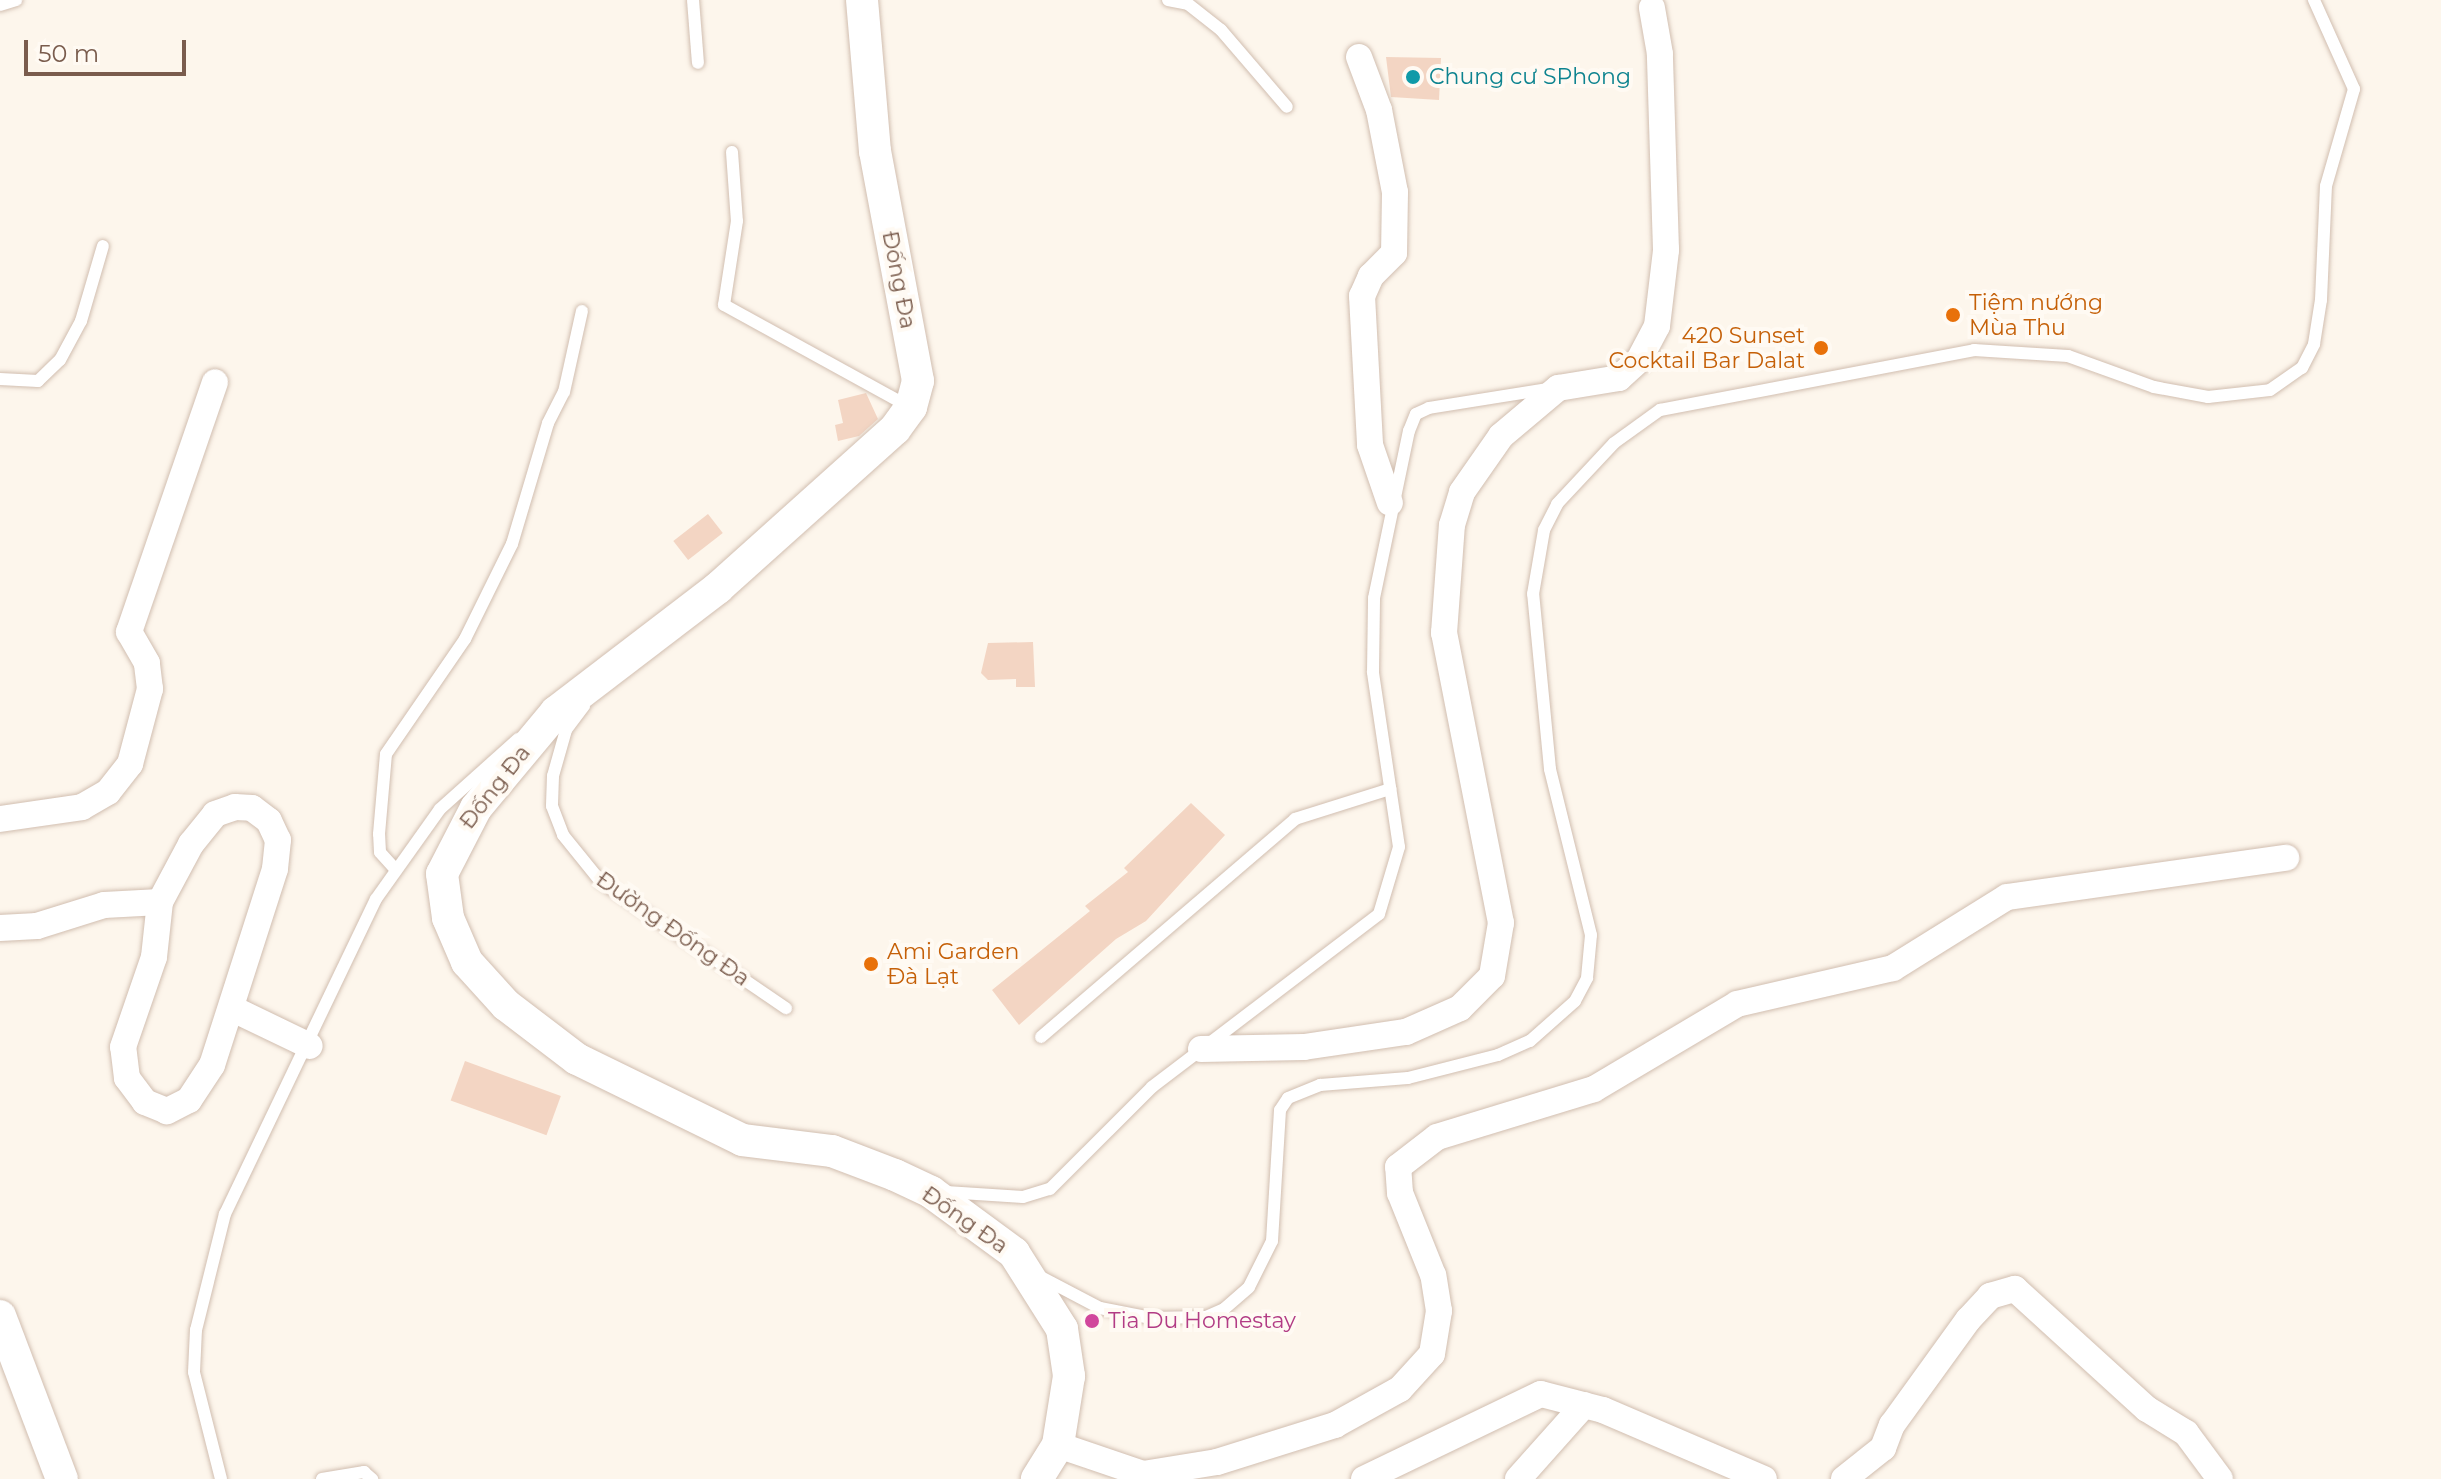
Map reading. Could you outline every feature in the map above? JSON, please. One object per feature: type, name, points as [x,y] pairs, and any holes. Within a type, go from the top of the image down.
[{"type":"street","name":"Đống Đa","points":[[862,0],[875,151],[918,381],[911,407],[895,429],[718,588],[556,712],[476,808],[442,874],[448,918],[467,962],[506,1005],[577,1059],[742,1140],[832,1151],[931,1192],[1014,1253],[1062,1329],[1069,1376],[1058,1445],[1037,1479]]},
{"type":"street","points":[[1201,1049],[1304,1047],[1406,1032],[1460,1008],[1492,976],[1501,923],[1449,669],[1446,570],[1462,492],[1477,465],[1558,388],[1619,378],[1645,351],[1663,304],[1660,54],[1652,8]]},
{"type":"street","points":[[1359,57],[1379,110],[1395,192],[1394,253],[1371,276],[1362,296],[1370,445],[1390,503]]},
{"type":"street","points":[[0,819],[82,807],[108,792],[130,764],[150,689],[147,663],[129,632],[215,382]]},
{"type":"street","points":[[252,808],[269,821],[278,840],[275,869],[233,1009],[212,1065],[189,1100],[167,1111],[145,1102],[127,1078],[123,1047],[154,957],[160,902],[215,814],[252,808]]},
{"type":"street","points":[[1058,1445],[1150,1477],[1291,1442],[1373,1404],[1426,1365],[1436,1340],[1439,1295],[1411,1229],[1398,1167],[1437,1137],[1594,1089],[1737,1004],[1893,968],[2007,897],[2286,858]]},
{"type":"street","points":[[0,928],[37,926],[104,905],[160,902]]},
{"type":"street","points":[[233,1009],[310,1046]]},
{"type":"street","points":[[1844,1479],[1883,1448],[1892,1425],[1968,1320],[1990,1296],[2015,1289],[2147,1409],[2186,1433],[2220,1479]]},
{"type":"street","points":[[0,1316],[62,1479]]},
{"type":"street","points":[[1364,1479],[1470,1432],[1527,1396],[1584,1405],[1764,1479]]},
{"type":"street","points":[[1518,1479],[1584,1405]]},
{"type":"lane","points":[[0,5],[16,0]]},
{"type":"lane","points":[[693,0],[698,63]]},
{"type":"lane","points":[[1168,0],[1188,4],[1221,30],[1287,107]]},
{"type":"lane","points":[[1023,1267],[1100,1308],[1180,1319],[1224,1309],[1249,1287],[1272,1241],[1280,1110],[1288,1098],[1320,1085],[1408,1078],[1498,1055],[1530,1041],[1575,1001],[1587,978],[1591,935],[1550,769],[1533,594],[1544,530],[1557,504],[1614,443],[1660,410],[1974,350],[2068,356],[2154,387],[2208,397],[2270,390],[2302,368],[2314,344],[2321,300],[2326,186],[2354,89],[2314,0]]},
{"type":"lane","points":[[732,152],[737,221],[724,305],[911,407]]},
{"type":"lane","points":[[0,379],[38,381],[60,360],[81,321],[103,246]]},
{"type":"lane","points":[[396,870],[379,843],[386,754],[465,639],[512,544],[548,423],[564,392],[582,311]]},
{"type":"lane","points":[[931,1192],[1023,1197],[1050,1189],[1100,1133],[1201,1049],[1379,914],[1399,847],[1371,643],[1390,503],[1416,414],[1558,388]]},
{"type":"lane","name":"Đường Đống Đa","points":[[610,671],[557,749],[552,806],[563,835],[601,882],[786,1008]]},
{"type":"lane","points":[[221,1479],[194,1372],[205,1288],[225,1214],[310,1046],[376,899],[440,809],[479,770],[556,712]]},
{"type":"lane","points":[[1041,1037],[1295,819],[1390,789]]},
{"type":"lane","points":[[322,1479],[364,1472],[372,1479]]},
{"type":"building","name":"Chung cư SPhong","points":[[1386,57],[1441,58],[1439,100],[1391,97]]},
{"type":"building","points":[[866,393],[878,419],[859,436],[838,441],[835,425],[843,423],[838,400]]},
{"type":"building","points":[[708,514],[723,533],[688,560],[673,541]]},
{"type":"building","points":[[1033,642],[1035,687],[1016,687],[1016,679],[988,680],[981,673],[988,643]]},
{"type":"building","points":[[1191,803],[1225,835],[1146,921],[1116,939],[1019,1025],[992,990],[1090,911],[1085,906],[1128,872],[1124,868]]},
{"type":"building","points":[[465,1061],[561,1096],[546,1135],[451,1100]]},
{"type":"place","name":"Chung cư SPhong","points":[[1413,77]]},
{"type":"place","name":"Tiệm nướng Mùa Thu","points":[[1953,315]]},
{"type":"place","name":"420 Sunset Cocktail Bar Dalat","points":[[1821,348]]},
{"type":"place","name":"Ami Garden Đà Lạt","points":[[871,964]]},
{"type":"place","name":"Tia Du Homestay","points":[[1092,1321]]}]
